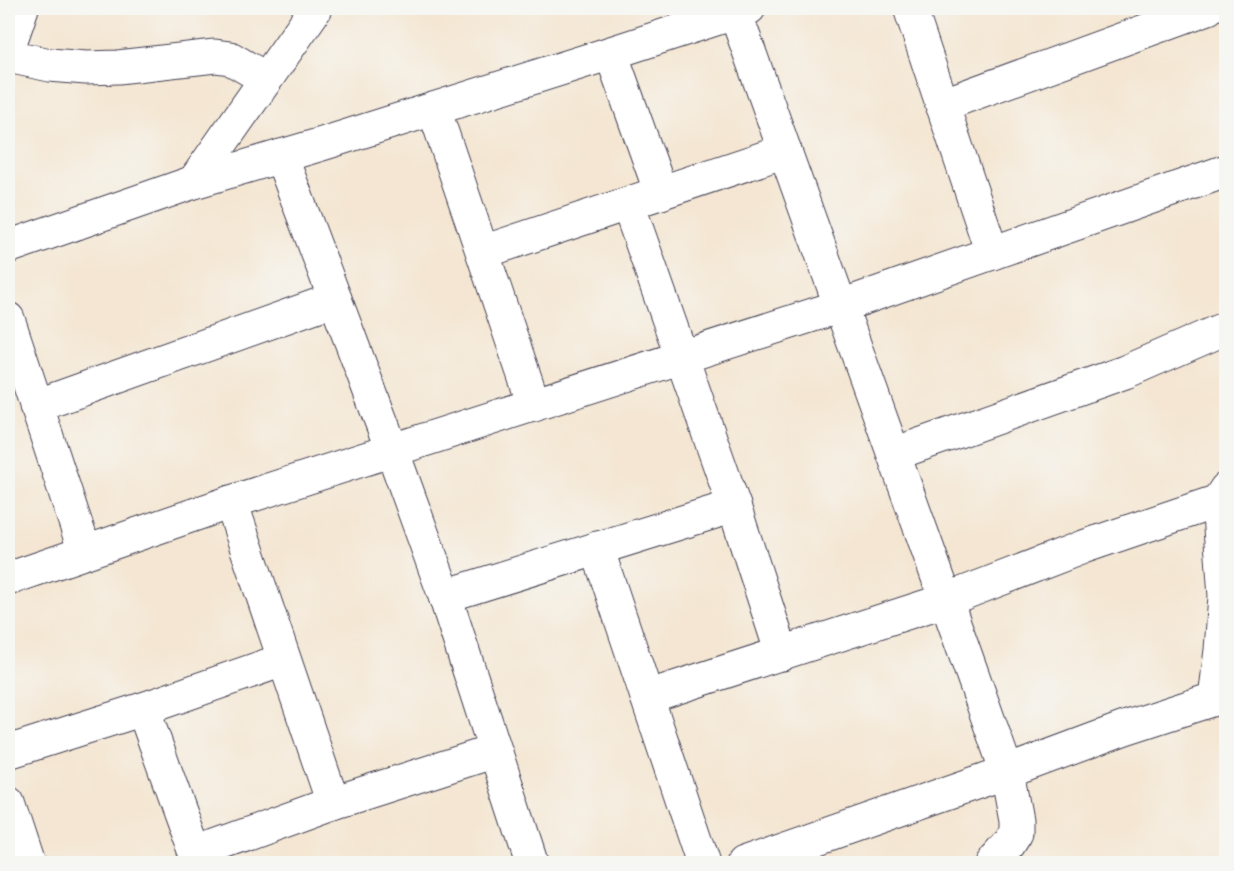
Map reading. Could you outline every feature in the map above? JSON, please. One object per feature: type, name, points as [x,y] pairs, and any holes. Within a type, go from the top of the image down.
[{"type":"street","points":[[8,49],[22,8]]},
{"type":"street","points":[[194,182],[316,8]]},
{"type":"street","points":[[910,8],[992,253]]},
{"type":"street","points":[[942,105],[1208,8]]},
{"type":"street","points":[[8,247],[194,182],[611,53],[739,9],[786,151],[1007,772],[1016,820],[1016,833],[991,864]]},
{"type":"street","points":[[611,53],[661,193]]},
{"type":"street","points":[[8,56],[50,65],[86,68],[118,67],[215,56],[230,58],[266,79]]},
{"type":"street","points":[[434,108],[534,405]]},
{"type":"street","points":[[483,252],[786,151]]},
{"type":"street","points":[[281,156],[445,596],[532,864]]},
{"type":"street","points":[[8,579],[231,502],[841,306],[1227,171]]},
{"type":"street","points":[[627,204],[734,506],[783,654]]},
{"type":"street","points":[[36,405],[335,299]]},
{"type":"street","points":[[8,319],[86,552]]},
{"type":"street","points":[[894,454],[1125,372],[1226,328]]},
{"type":"street","points":[[647,697],[946,600],[1222,495],[1225,596],[1221,650],[1221,697],[1125,728],[1007,772],[743,864]]},
{"type":"street","points":[[231,502],[333,803]]},
{"type":"street","points":[[445,596],[734,506]]},
{"type":"street","points":[[597,549],[703,864]]},
{"type":"street","points":[[8,752],[144,709],[284,660]]},
{"type":"street","points":[[144,709],[197,858],[333,803],[495,751]]},
{"type":"street","points":[[8,803],[28,864]]}]
